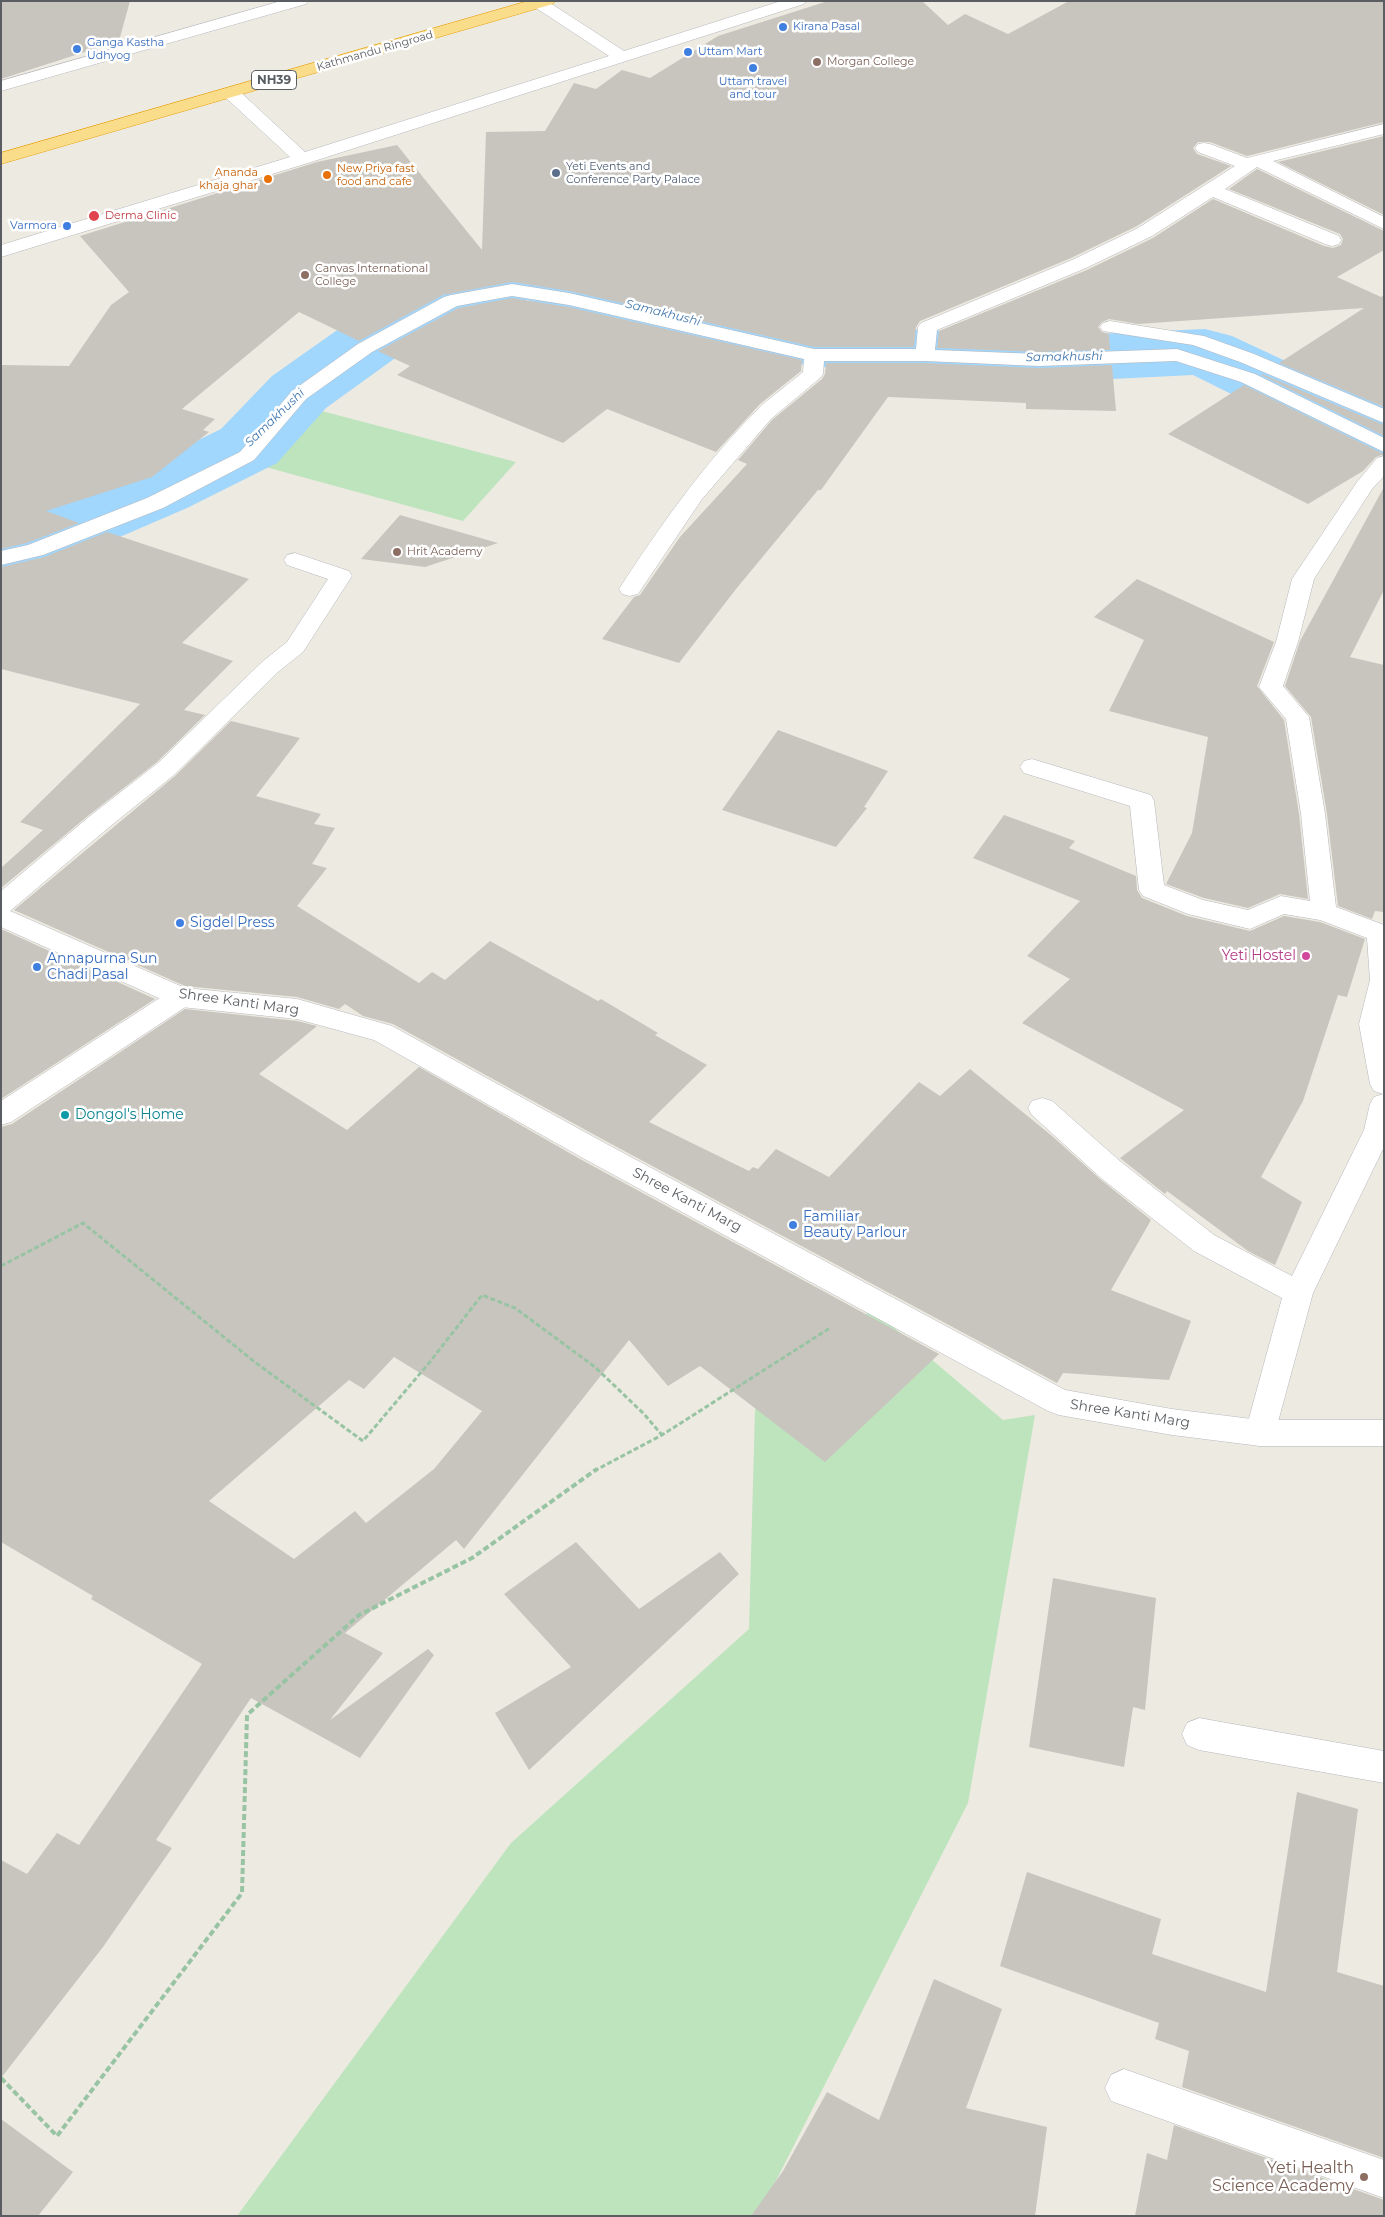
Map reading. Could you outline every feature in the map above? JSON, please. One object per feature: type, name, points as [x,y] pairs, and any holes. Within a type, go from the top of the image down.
[{"type":"highway","name":"Kathmandu Ringroad","points":[[1,159],[543,2]]},
{"type":"street","points":[[1,86],[300,1]]},
{"type":"street","points":[[1,251],[302,159],[620,56],[798,1]]},
{"type":"street","points":[[543,2],[620,56]]},
{"type":"street","points":[[231,93],[302,159]]},
{"type":"street","points":[[925,355],[928,327],[964,313],[1145,232],[1212,190],[1252,162],[1384,129]]},
{"type":"street","points":[[1204,148],[1252,162],[1384,224]]},
{"type":"street","points":[[1212,190],[1332,240]]},
{"type":"street","points":[[1,558],[35,550],[155,503],[247,456],[299,395],[365,348],[450,302],[512,290],[570,299],[814,355],[925,355],[1039,360],[1177,355],[1248,378],[1384,446]]},
{"type":"street","points":[[1110,327],[1197,340],[1247,358],[1384,417]]},
{"type":"street","points":[[630,589],[674,521],[694,494],[764,415],[813,374],[814,355]]},
{"type":"street","points":[[1324,912],[1313,814],[1297,717],[1271,687],[1286,642],[1303,579],[1374,488],[1384,462]]},
{"type":"street","points":[[1,905],[99,822],[166,769],[270,667],[295,647],[341,576],[295,560]]},
{"type":"street","points":[[1032,767],[1142,801],[1152,890],[1197,908],[1250,920],[1281,905],[1324,912],[1382,932],[1383,980],[1372,1024],[1384,1084]]},
{"type":"street","name":"Shree Kanti Marg","points":[[1,916],[181,997],[297,1009],[383,1033],[1059,1402],[1172,1422],[1260,1433],[1384,1433]]},
{"type":"street","points":[[1,1115],[181,997]]},
{"type":"street","points":[[1260,1433],[1298,1293],[1378,1130],[1384,1104]]},
{"type":"street","points":[[1042,1108],[1111,1170],[1204,1243],[1298,1293]]},
{"type":"street","points":[[1199,1734],[1384,1766]]},
{"type":"street","points":[[1124,2088],[1384,2179]]},
{"type":"path","points":[[1,1266],[83,1223],[322,1413],[363,1441],[429,1364],[482,1295],[515,1308],[595,1367],[644,1414],[662,1435]]},
{"type":"path","points":[[1,2078],[57,2136],[242,1893],[247,1715],[359,1615],[472,1558],[590,1473],[662,1435],[872,1300]]},
{"type":"green space","points":[[318,410],[516,462],[463,521],[262,466]]},
{"type":"green space","points":[[872,1309],[1003,1420],[1035,1415],[968,1803],[758,2216],[237,2216],[511,1843],[749,1629],[755,1410]]},
{"type":"building","points":[[1,1],[130,1],[119,41],[1,79]]},
{"type":"building","points":[[828,1],[922,1],[948,25],[965,14],[1008,34],[1069,1],[1384,1],[1384,122],[1247,156],[1210,142],[1198,142],[1193,148],[1197,154],[1231,166],[1137,226],[1071,258],[920,321],[916,327],[914,347],[814,347],[569,291],[512,282],[443,295],[359,341],[299,312],[182,409],[215,419],[203,430],[209,432],[152,477],[46,511],[79,523],[27,543],[1,549],[1,365],[69,366],[111,305],[129,292],[80,236],[317,162],[397,145],[482,250],[486,132],[545,131],[574,83],[596,89],[622,70],[650,78],[718,36]]},
{"type":"building","points":[[1384,136],[1384,215],[1278,162]]},
{"type":"building","points":[[1257,169],[1384,231],[1384,250],[1337,277],[1381,297],[1384,295],[1384,407],[1279,363],[1364,308],[1138,324],[1109,319],[1102,322],[1098,327],[1102,332],[1109,334],[1110,350],[1039,352],[937,348],[939,331],[1087,270],[1153,238],[1213,199],[1324,246],[1333,248],[1341,245],[1343,239],[1340,234],[1229,189]]},
{"type":"building","points":[[512,298],[569,307],[802,360],[801,371],[760,404],[716,452],[607,409],[563,443],[397,375],[410,366],[378,351],[458,308]]},
{"type":"building","points":[[826,363],[925,363],[1039,368],[1112,365],[1116,411],[1026,409],[1026,403],[888,397],[821,490],[818,490],[736,589],[679,663],[602,639],[634,597],[640,595],[680,537],[747,464],[738,460],[772,420],[822,379],[825,374]]},
{"type":"building","points":[[1261,375],[1384,425],[1384,436]]},
{"type":"building","points":[[1244,385],[1384,454],[1376,457],[1363,471],[1308,504],[1168,434]]},
{"type":"building","points":[[1384,487],[1384,590],[1350,657],[1384,665],[1384,912],[1375,911],[1372,919],[1338,906],[1327,814],[1311,717],[1285,686],[1300,641]]},
{"type":"building","points":[[400,515],[498,543],[425,567],[361,559]]},
{"type":"building","points":[[107,532],[249,579],[182,643],[233,661],[184,710],[205,715],[157,762],[1,888],[1,868],[43,830],[20,822],[140,704],[1,669],[1,567],[44,557]]},
{"type":"building","points":[[1137,579],[1274,642],[1257,686],[1284,720],[1299,814],[1308,899],[1280,894],[1248,908],[1204,898],[1166,884],[1192,833],[1208,737],[1109,711],[1144,640],[1094,617]]},
{"type":"building","points":[[231,721],[300,738],[256,796],[321,814],[314,824],[335,828],[312,864],[327,868],[297,906],[419,983],[432,972],[445,980],[490,941],[598,1001],[601,999],[658,1033],[655,1035],[707,1065],[649,1122],[749,1171],[753,1167],[758,1169],[776,1149],[829,1177],[919,1082],[940,1096],[970,1069],[1151,1220],[1111,1290],[1191,1321],[1169,1380],[1063,1373],[1057,1383],[602,1139],[393,1024],[363,1016],[345,1004],[339,1009],[297,997],[185,986],[14,910],[175,776]]},
{"type":"building","points":[[778,730],[888,771],[864,807],[867,808],[836,847],[722,810]]},
{"type":"building","points":[[1004,815],[1075,841],[1069,848],[1136,876],[1137,890],[1142,898],[1187,916],[1250,931],[1284,916],[1320,922],[1365,939],[1347,997],[1338,995],[1303,1101],[1261,1177],[1302,1202],[1275,1265],[1248,1251],[1167,1191],[1165,1194],[1120,1158],[1184,1110],[1022,1023],[1070,979],[1027,956],[1080,901],[973,858]]},
{"type":"building","points":[[1,929],[155,999],[1,1099]]},
{"type":"building","points":[[185,1009],[297,1021],[317,1026],[259,1074],[347,1130],[419,1067],[580,1159],[939,1354],[825,1462],[700,1366],[668,1386],[629,1340],[464,1549],[456,1540],[345,1633],[383,1653],[330,1720],[428,1649],[434,1655],[360,1758],[251,1698],[156,1840],[172,1848],[103,1947],[1,2078],[1,1860],[27,1874],[57,1833],[79,1845],[202,1664],[91,1599],[93,1596],[1,1542],[1,1127],[12,1124]],"holes":[[[394,1357],[482,1411],[434,1469],[366,1523],[355,1511],[294,1559],[209,1501],[349,1380],[364,1389]]]},
{"type":"building","points":[[576,1542],[639,1609],[720,1552],[739,1574],[529,1770],[495,1713],[571,1667],[504,1594]]},
{"type":"building","points":[[1053,1578],[1156,1598],[1145,1710],[1133,1707],[1124,1767],[1029,1747]]},
{"type":"building","points":[[1297,1792],[1358,1809],[1337,1972],[1384,1986],[1384,2158],[1182,2087],[1189,2051],[1155,2039],[1159,2023],[1000,1966],[1027,1872],[1161,1919],[1152,1954],[1266,1992]]},
{"type":"building","points":[[934,1979],[1002,2009],[966,2108],[1047,2127],[1035,2216],[751,2216],[783,2171],[827,2092],[879,2120]]},
{"type":"building","points":[[1,2119],[73,2172],[38,2216],[1,2216]]},
{"type":"building","points":[[1174,2125],[1384,2200],[1384,2216],[1135,2216],[1147,2153],[1167,2160]]},
{"type":"waterway","name":"Samakhushi","points":[[1,551],[49,537],[158,491],[249,446],[299,392],[379,335],[430,303],[527,278],[765,338],[881,351],[1050,359],[1205,352],[1364,429],[1384,431]]},
{"type":"place","name":"Kirana Pasal","points":[[783,27]]},
{"type":"place","name":"Ganga Kastha Udhyog","points":[[77,49]]},
{"type":"place","name":"Uttam Mart","points":[[688,52]]},
{"type":"place","name":"Morgan College","points":[[817,62]]},
{"type":"place","name":"Uttam travel and tour","points":[[753,68]]},
{"type":"place","name":"Yeti Events and Conference Party Palace","points":[[556,173]]},
{"type":"place","name":"New Priya fast food and cafe","points":[[327,175]]},
{"type":"place","name":"Ananda khaja ghar","points":[[268,179]]},
{"type":"place","name":"Derma Clinic","points":[[94,216]]},
{"type":"place","name":"Varmora","points":[[67,226]]},
{"type":"place","name":"Canvas International College","points":[[305,275]]},
{"type":"place","name":"Hrit Academy","points":[[397,552]]},
{"type":"place","name":"Sigdel Press","points":[[180,923]]},
{"type":"place","name":"Yeti Hostel","points":[[1306,956]]},
{"type":"place","name":"Annapurna Sun Chadi Pasal","points":[[37,967]]},
{"type":"place","name":"Dongol's Home","points":[[65,1115]]},
{"type":"place","name":"Familiar Beauty Parlour","points":[[793,1225]]},
{"type":"place","name":"Yeti Health Science Academy","points":[[1364,2177]]}]
